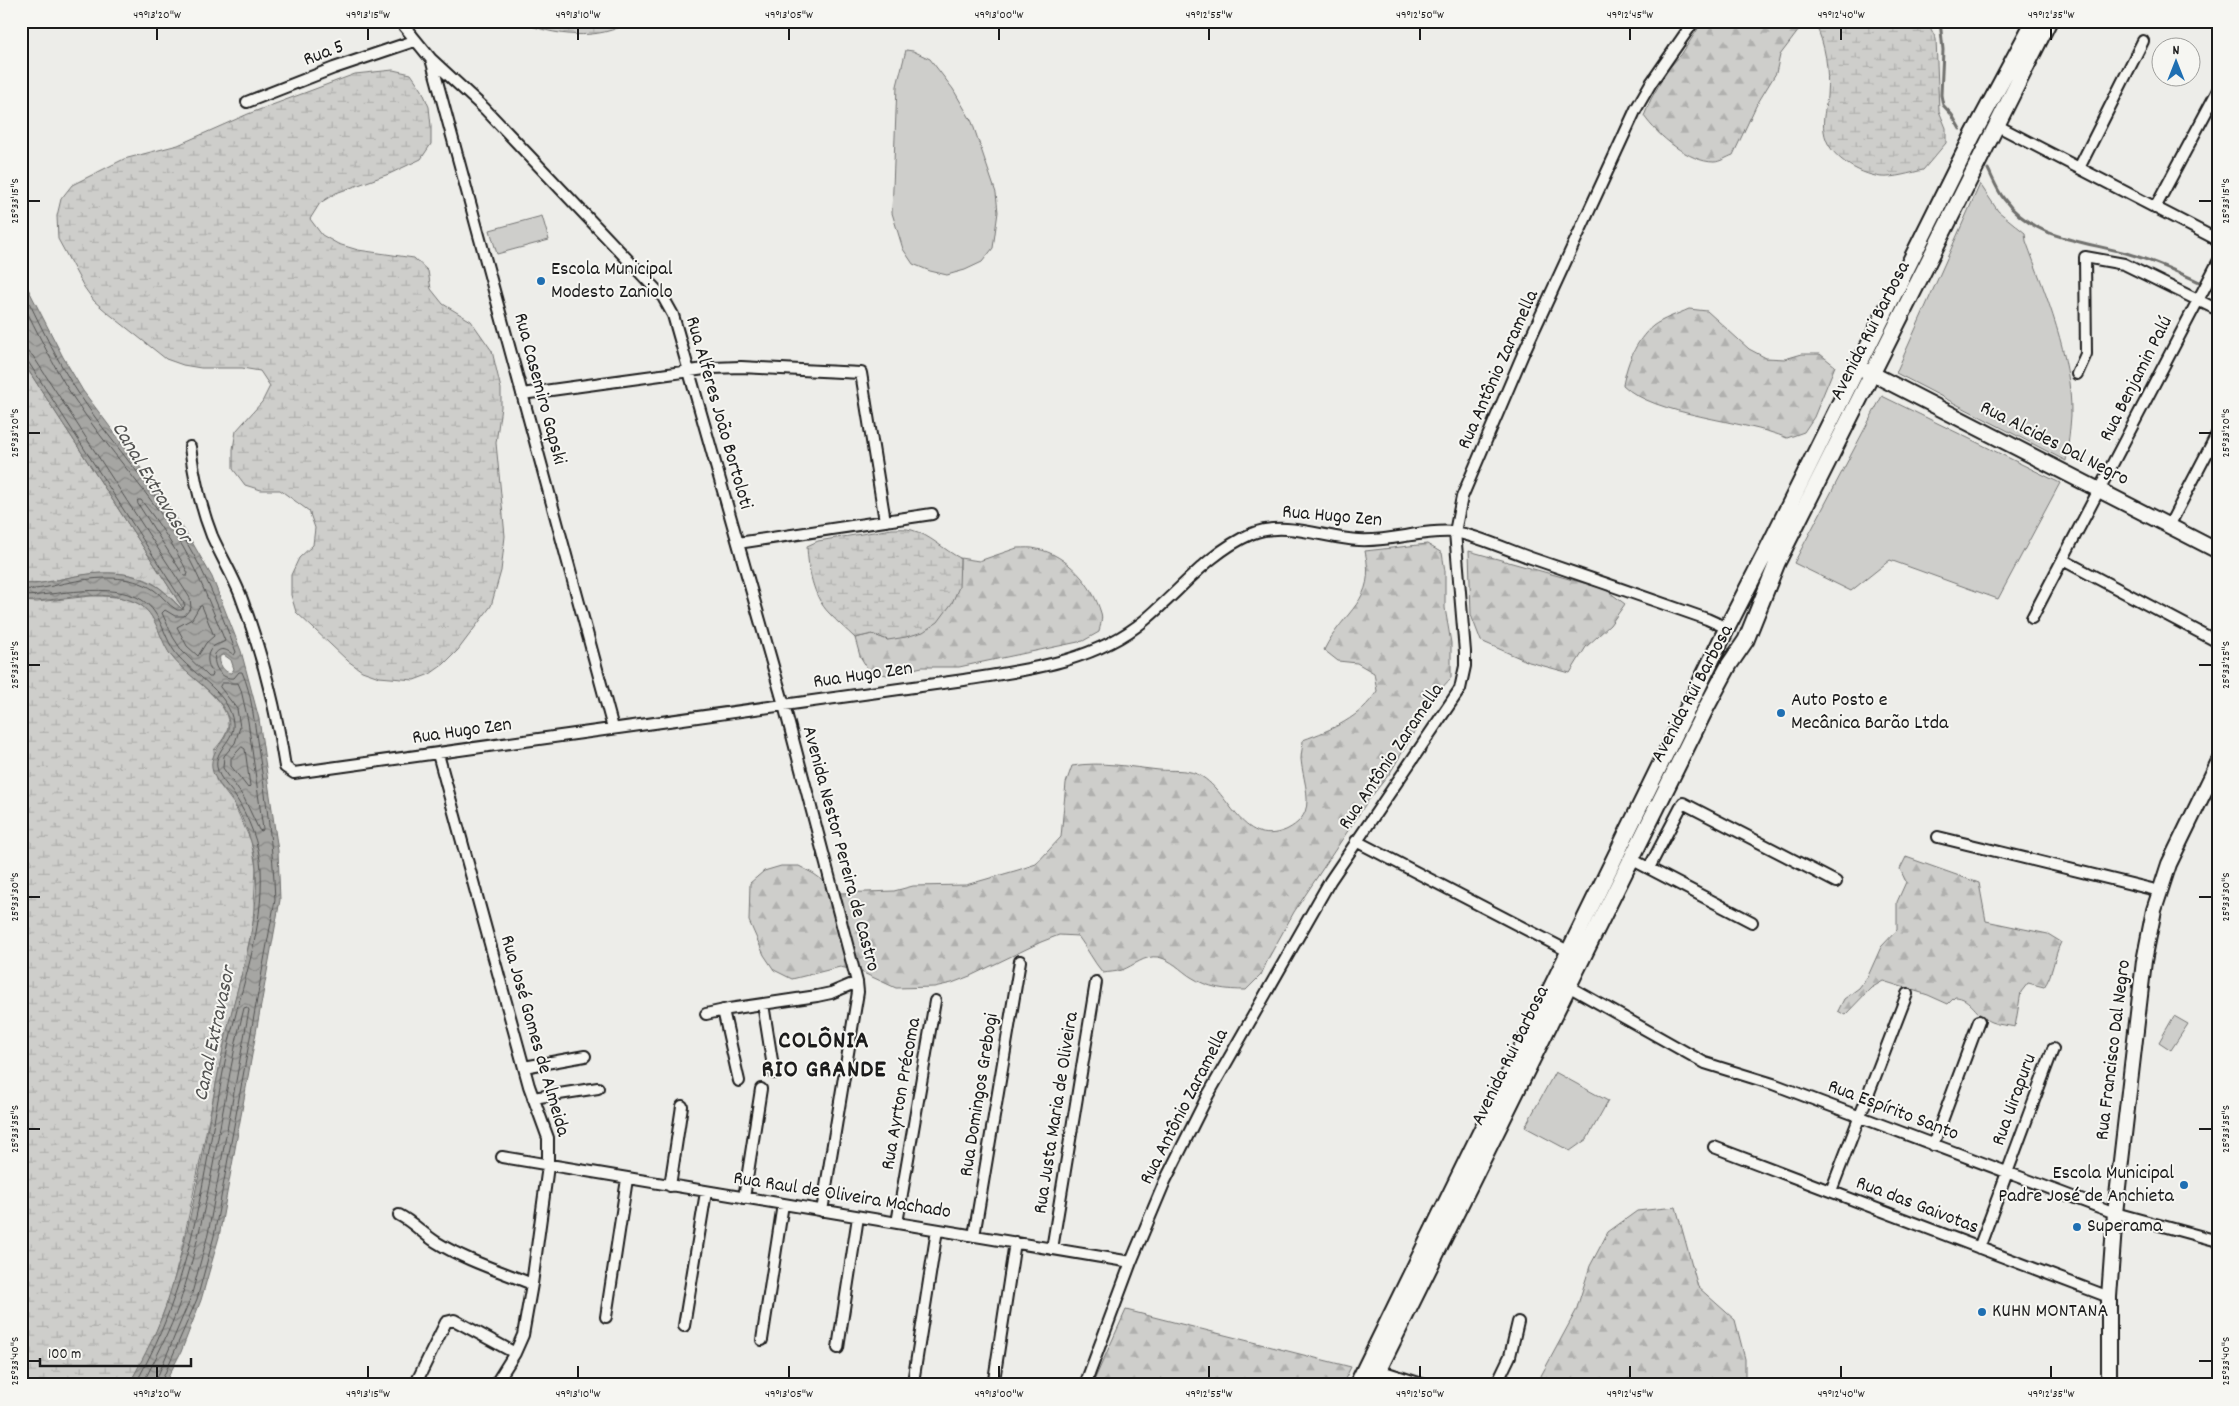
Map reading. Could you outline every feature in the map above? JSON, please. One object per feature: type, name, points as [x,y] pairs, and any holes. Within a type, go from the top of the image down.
[{"type":"main road","name":"Avenida Rui Barbosa","points":[[1357,1385],[1728,625],[1957,166],[2034,21]]},
{"type":"main road","name":"Avenida Rui Barbosa","points":[[1371,1385],[1719,682],[1748,637],[1773,571],[2049,21]]},
{"type":"main road","points":[[1728,625],[1737,619],[1745,622],[1748,625],[1748,637]]},
{"type":"street","name":"Rua Alferes João Bortoloti","points":[[400,21],[430,60],[485,109],[663,297],[673,315],[784,705]]},
{"type":"street","name":"Rua Antônio Zaramella","points":[[1085,1385],[1131,1262],[1165,1181],[1208,1095],[1330,881],[1460,690],[1466,666],[1455,532],[1462,497],[1509,386],[1636,109],[1651,83],[1694,21]]},
{"type":"street","name":"Rua 5","points":[[247,102],[347,63],[414,41]]},
{"type":"street","points":[[2079,168],[2143,41]]},
{"type":"street","name":"Rua Casemiro Gapski","points":[[430,60],[613,728]]},
{"type":"street","points":[[2155,208],[2218,90]]},
{"type":"street","points":[[1996,125],[2218,240]]},
{"type":"street","points":[[2077,374],[2086,354],[2085,257],[2124,264],[2200,297],[2218,310]]},
{"type":"street","name":"Rua Benjamin Palú","points":[[2032,618],[2218,262]]},
{"type":"street","name":"Rua Alcides Dal Negro","points":[[1858,366],[2218,551]]},
{"type":"street","points":[[522,394],[688,370],[741,367],[861,373],[885,521]]},
{"type":"street","points":[[2169,526],[2218,432]]},
{"type":"street","name":"Rua Hugo Zen","points":[[190,447],[197,486],[212,535],[239,592],[267,673],[277,716],[285,767],[294,773],[1000,674],[1056,662],[1082,654],[1133,629],[1206,562],[1236,542],[1266,530],[1286,529],[1373,541],[1455,532],[1728,625]]},
{"type":"street","points":[[738,543],[932,514]]},
{"type":"street","points":[[2063,560],[2218,642]]},
{"type":"street","name":"Avenida Nestor Pereira de Castro","points":[[784,705],[857,982],[858,992],[822,1211]]},
{"type":"street","name":"Rua José Gomes de Almeida","points":[[438,754],[524,1067],[548,1138],[548,1166],[532,1284],[523,1334],[515,1353],[495,1385]]},
{"type":"street","name":"Rua Francisco Dal Negro","points":[[2109,1385],[2109,1297],[2115,1213],[2144,961],[2160,891],[2180,839],[2218,763]]},
{"type":"street","points":[[1649,868],[1683,803],[1836,882]]},
{"type":"street","points":[[1938,837],[2160,891]]},
{"type":"street","points":[[1356,841],[1568,951]]},
{"type":"street","points":[[1631,858],[1752,922]]},
{"type":"street","name":"Rua Domingos Grebogi","points":[[974,1236],[1020,960]]},
{"type":"street","points":[[706,1014],[830,994],[857,982]]},
{"type":"street","name":"Rua Justa Maria de Oliveira","points":[[1052,1249],[1096,982]]},
{"type":"street","name":"Rua Espírito Santo","points":[[1568,986],[1705,1063],[1773,1084],[2115,1213],[2218,1241]]},
{"type":"street","points":[[1831,1191],[1907,994]]},
{"type":"street","name":"Rua Ayrton Précoma","points":[[898,1223],[935,1001]]},
{"type":"street","points":[[763,1004],[774,1074]]},
{"type":"street","points":[[723,1010],[739,1081]]},
{"type":"street","points":[[1933,1145],[1979,1021]]},
{"type":"street","name":"Rua Uirapuru","points":[[1979,1248],[2053,1049]]},
{"type":"street","points":[[524,1067],[585,1056]]},
{"type":"street","points":[[533,1098],[598,1088]]},
{"type":"street","points":[[744,1198],[761,1089]]},
{"type":"street","points":[[670,1186],[682,1106]]},
{"type":"street","name":"Rua das Gaivotas","points":[[1714,1147],[2109,1297]]},
{"type":"street","name":"Rua Raul de Oliveira Machado","points":[[502,1157],[1131,1262]]},
{"type":"street","points":[[606,1317],[627,1179]]},
{"type":"street","points":[[684,1326],[706,1192]]},
{"type":"street","points":[[762,1340],[783,1204]]},
{"type":"street","points":[[399,1215],[409,1220],[430,1238],[451,1250],[532,1284]]},
{"type":"street","points":[[838,1348],[858,1217]]},
{"type":"street","points":[[914,1376],[937,1230]]},
{"type":"street","points":[[994,1380],[1015,1242]]},
{"type":"street","points":[[415,1385],[446,1322],[450,1320],[454,1320],[515,1353]]},
{"type":"street","points":[[1496,1385],[1510,1356],[1518,1322]]},
{"type":"street","points":[[1378,1370],[1425,1385]]},
{"type":"green space","points":[[518,21],[632,21],[619,28],[604,32],[575,34],[546,30]]},
{"type":"green space","points":[[1703,21],[1814,21],[1816,25],[1802,26],[1780,55],[1776,73],[1756,106],[1733,155],[1714,162],[1694,158],[1685,153],[1657,132],[1644,116],[1668,69],[1681,55]]},
{"type":"green space","points":[[1814,21],[1927,21],[1936,39],[1939,111],[1946,128],[1946,143],[1923,170],[1891,177],[1872,175],[1854,168],[1837,156],[1831,148],[1826,140],[1824,131],[1828,86],[1826,58]]},
{"type":"green space","points":[[906,50],[913,51],[930,59],[953,89],[972,122],[996,193],[998,212],[993,248],[982,262],[965,270],[947,275],[913,264],[903,249],[892,213],[897,86]]},
{"type":"green space","points":[[393,70],[411,74],[422,90],[429,107],[431,144],[421,159],[389,174],[336,193],[320,203],[310,219],[322,235],[338,244],[358,250],[414,258],[428,271],[431,289],[443,304],[471,321],[492,351],[501,389],[501,407],[496,443],[505,536],[501,571],[491,606],[458,650],[444,664],[430,674],[414,680],[379,677],[362,671],[348,661],[296,612],[291,595],[291,575],[299,558],[313,545],[315,528],[309,511],[280,490],[261,490],[245,485],[233,469],[233,449],[236,431],[262,402],[270,386],[260,371],[242,368],[201,368],[183,365],[166,359],[94,301],[84,287],[58,239],[57,216],[61,199],[72,185],[124,159],[178,145],[248,114],[355,74]]},
{"type":"green space","points":[[1980,184],[1998,211],[2025,233],[2026,241],[2056,327],[2067,371],[2070,393],[2070,433],[2066,461],[1896,373]]},
{"type":"green space","points":[[542,216],[549,240],[497,254],[490,230]]},
{"type":"green space","points":[[1689,309],[1707,311],[1749,349],[1766,358],[1785,359],[1802,354],[1820,354],[1835,366],[1814,417],[1804,432],[1787,438],[1748,426],[1677,411],[1637,395],[1623,385],[1633,353],[1647,332],[1661,321]]},
{"type":"green space","points":[[21,359],[186,613],[157,586],[126,574],[92,574],[40,583],[21,583]]},
{"type":"green space","points":[[1882,396],[2060,483],[1998,599],[1890,560],[1851,591],[1794,563]]},
{"type":"green space","points":[[892,529],[907,529],[919,532],[960,558],[959,587],[952,603],[938,622],[923,632],[888,640],[872,634],[855,638],[829,613],[819,599],[812,582],[807,546],[818,541]]},
{"type":"green space","points":[[1427,544],[1442,553],[1445,571],[1445,608],[1451,643],[1451,678],[1438,692],[1390,773],[1367,802],[1294,912],[1261,975],[1246,990],[1224,989],[1204,984],[1172,963],[1158,957],[1144,959],[1122,970],[1103,973],[1078,936],[1059,935],[970,976],[934,987],[896,988],[859,971],[840,967],[792,979],[774,970],[764,955],[749,921],[750,883],[764,871],[781,866],[799,866],[814,874],[840,893],[894,891],[913,886],[966,885],[1036,864],[1061,837],[1066,783],[1072,766],[1105,764],[1192,772],[1208,781],[1246,825],[1257,831],[1270,834],[1292,827],[1301,818],[1307,806],[1307,793],[1301,759],[1303,740],[1345,722],[1362,708],[1377,691],[1374,673],[1357,663],[1338,661],[1324,650],[1363,594],[1368,568],[1365,551]]},
{"type":"green space","points":[[1017,548],[1032,548],[1048,552],[1058,557],[1077,572],[1097,602],[1102,617],[1099,632],[1083,641],[959,667],[922,667],[887,675],[869,671],[860,656],[855,638],[872,634],[888,640],[960,569],[960,558],[979,561]]},
{"type":"green space","points":[[1469,551],[1605,589],[1625,604],[1610,625],[1586,647],[1570,673],[1529,662],[1481,641],[1471,615]]},
{"type":"green space","points":[[91,596],[128,599],[146,609],[155,622],[173,658],[224,709],[228,727],[223,739],[214,750],[216,780],[234,804],[251,841],[256,867],[253,923],[227,1031],[181,1253],[169,1298],[151,1345],[129,1385],[21,1385],[21,601],[37,602]]},
{"type":"green space","points":[[1723,646],[1730,649],[1616,872]]},
{"type":"green space","points":[[1906,857],[1979,883],[1986,921],[2048,934],[2061,942],[2044,987],[2028,983],[2021,992],[2015,1027],[1991,1022],[1981,1016],[1969,1003],[1961,998],[1955,997],[1948,1004],[1928,995],[1883,981],[1871,988],[1845,1015],[1838,1011],[1844,999],[1859,988],[1868,976],[1881,947],[1897,930],[1897,902],[1906,882],[1900,869]]},
{"type":"green space","points":[[2174,1016],[2188,1024],[2171,1050],[2159,1042]]},
{"type":"green space","points":[[1555,1072],[1608,1101],[1587,1139],[1570,1151],[1525,1127]]},
{"type":"green space","points":[[1676,1207],[1698,1287],[1735,1320],[1745,1359],[1745,1385],[1536,1385],[1576,1311],[1590,1266],[1608,1232],[1637,1211]]},
{"type":"green space","points":[[1126,1310],[1351,1367],[1342,1385],[1092,1385]]},
{"type":"water","name":"Canal Extravasor","points":[[21,275],[63,357],[83,391],[164,499],[212,577],[241,651],[259,719],[278,851],[280,900],[219,1237],[201,1300],[181,1352],[164,1385],[129,1385],[161,1319],[187,1232],[219,1068],[247,953],[255,911],[255,859],[251,841],[241,816],[232,800],[217,781],[212,768],[214,754],[228,729],[227,715],[217,699],[173,658],[150,614],[137,603],[109,596],[94,595],[21,601],[21,583],[40,583],[82,575],[114,573],[125,574],[155,585],[184,610],[21,359]],"holes":[[[224,655],[231,660],[234,669],[231,673],[228,673],[222,667],[220,656]]]},
{"type":"waterway","points":[[1940,21],[1943,50],[1941,95],[1943,105],[1952,115],[1960,129]]},
{"type":"waterway","points":[[1988,169],[2002,196],[2029,223],[2059,237],[2126,253],[2149,261],[2218,291]]},
{"type":"place","name":"Escola Municipal Modesto Zaniolo","points":[[541,281]]},
{"type":"place","name":"Auto Posto e Mecânica Barão Ltda","points":[[1781,713]]},
{"type":"place","name":"Escola Municipal Padre José de Anchieta","points":[[2184,1185]]},
{"type":"place","name":"Superama","points":[[2077,1227]]},
{"type":"place","name":"KUHN MONTANA","points":[[1982,1312]]},
{"type":"district","name":"COLÔNIA RIO GRANDE","points":[[824,1056]]}]
